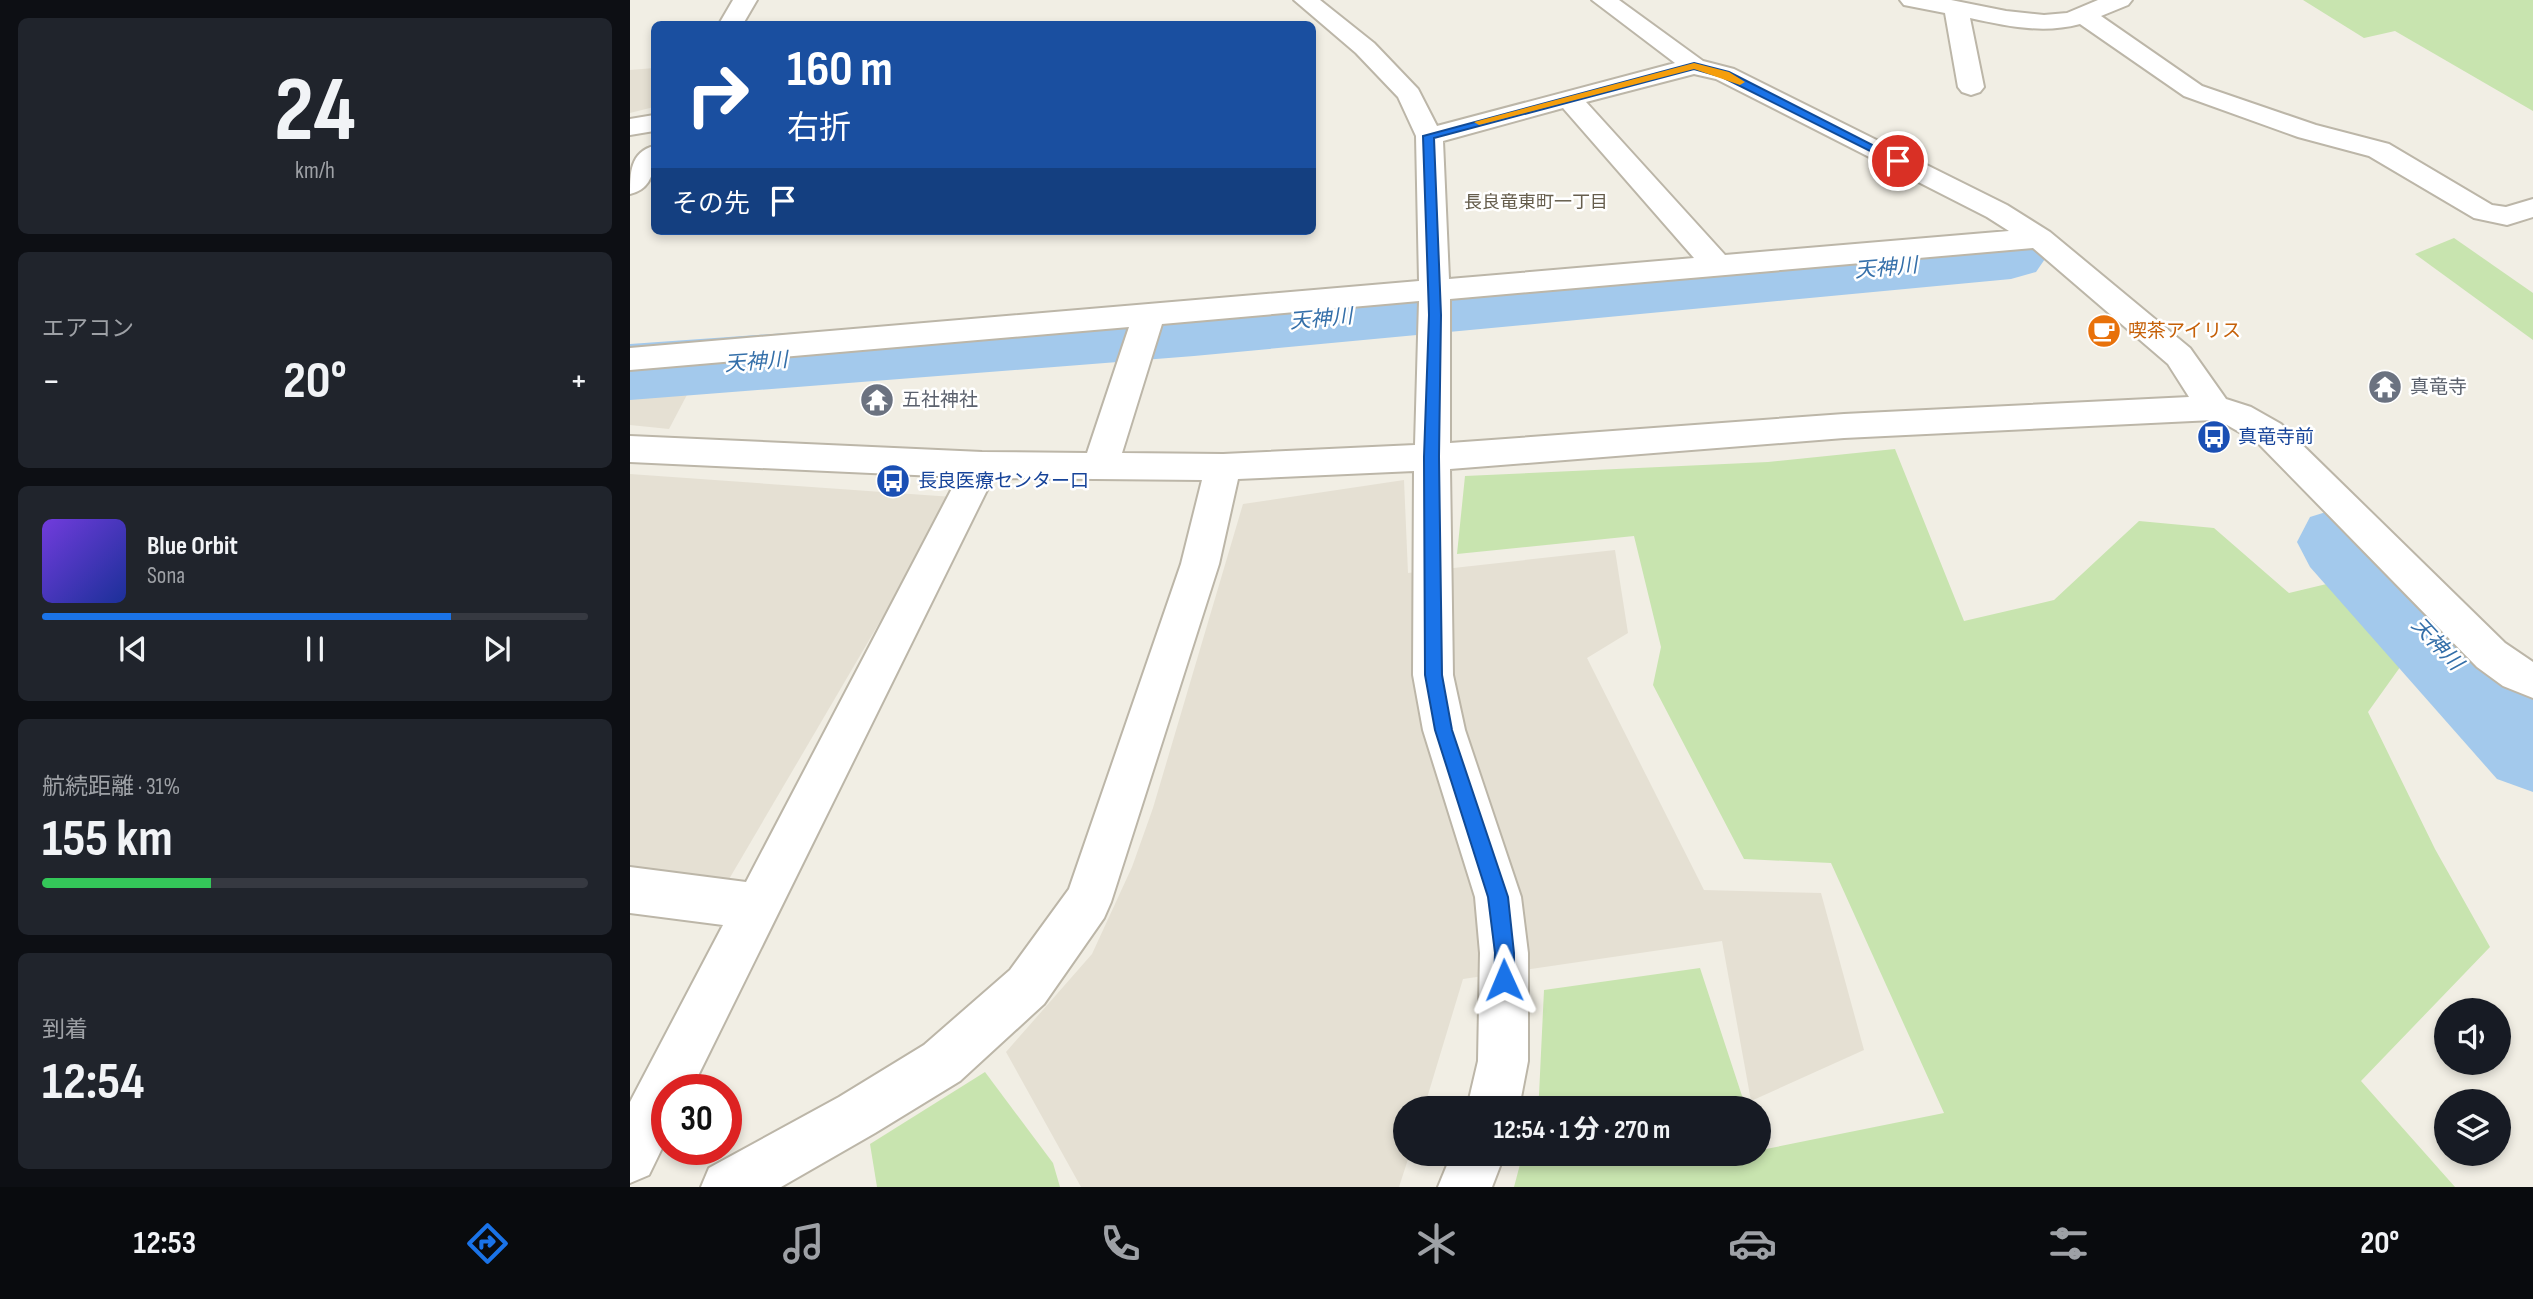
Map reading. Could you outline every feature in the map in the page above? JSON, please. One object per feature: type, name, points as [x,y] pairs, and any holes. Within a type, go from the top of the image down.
[{"type":"street","points":[[733,21],[745,0]]},
{"type":"street","points":[[1604,0],[1694,66],[1725,74],[1997,211],[2040,239],[2104,290],[2179,356],[2214,408]]},
{"type":"street","points":[[1918,0],[2005,19],[2028,21],[2064,20],[2082,16],[2120,0]]},
{"type":"street","points":[[1956,9],[1971,87]]},
{"type":"street","points":[[1316,10],[1365,48],[1409,94],[1429,136],[1435,302],[1432,457],[1433,675],[1444,730],[1498,897],[1504,953],[1503,1062],[1496,1096]]},
{"type":"street","points":[[2082,16],[2106,27],[2193,92],[2307,131],[2379,150],[2484,212],[2520,212],[2533,234]]},
{"type":"street","points":[[1429,136],[1694,66]]},
{"type":"street","points":[[1569,99],[1717,265]]},
{"type":"street","points":[[630,127],[651,124]]},
{"type":"street","points":[[630,186],[651,158]]},
{"type":"street","points":[[630,359],[1145,328],[1435,302],[1717,265],[2040,239]]},
{"type":"street","points":[[1100,468],[1145,328]]},
{"type":"street","points":[[630,449],[982,465],[1223,467],[1432,457],[1844,426],[2214,408],[2239,416],[2269,433],[2491,655],[2528,684]]},
{"type":"street","points":[[630,1156],[982,465]]},
{"type":"street","points":[[728,1187],[858,1115],[942,1063],[1027,986],[1088,902],[1200,564],[1223,467]]},
{"type":"street","points":[[630,890],[757,906]]},
{"type":"street","points":[[1465,1187],[1474,1166]]},
{"type":"shaded area","points":[[651,68],[651,108],[630,113],[630,70]]},
{"type":"shaded area","points":[[700,370],[669,429],[630,425],[630,377]]},
{"type":"shaded area","points":[[630,474],[953,497],[708,915],[630,906]]},
{"type":"shaded area","points":[[1404,480],[1408,573],[1615,550],[1628,633],[1587,658],[1704,890],[1821,893],[1864,1050],[1762,1096],[1750,1096],[1722,941],[1463,979],[1428,1096],[1393,1096],[1393,1166],[1406,1166],[1399,1187],[1081,1187],[1006,1052],[1092,954],[1132,867],[1153,808],[1243,504]]},
{"type":"green space","points":[[2303,0],[2533,0],[2533,111],[2395,31],[2364,38]]},
{"type":"green space","points":[[2454,238],[2533,293],[2533,340],[2415,254]]},
{"type":"green space","points":[[1895,449],[1964,621],[2054,600],[2139,521],[2214,528],[2289,593],[2360,576],[2437,649],[2408,656],[2368,712],[2435,849],[2490,947],[2441,998],[2434,998],[2434,1005],[2361,1081],[2455,1187],[1514,1187],[1520,1166],[1771,1166],[1771,1148],[1944,1113],[1831,863],[1744,859],[1653,685],[1661,647],[1634,536],[1457,554],[1465,476],[1768,462]]},
{"type":"green space","points":[[1700,968],[1742,1096],[1539,1096],[1544,990]]},
{"type":"green space","points":[[985,1072],[1053,1163],[1060,1187],[877,1187],[870,1144]]},
{"type":"waterway","name":"天神川","points":[[630,372],[1194,330],[2011,256]]},
{"type":"waterway","name":"天神川","points":[[2342,542],[2533,746]]},
{"type":"slow traffic","points":[[1479,122],[1694,66],[1725,74],[1740,82]]},
{"type":"place","name":"喫茶アイリス","points":[[2104,331]]},
{"type":"place","name":"真竜寺","points":[[2385,387]]},
{"type":"place","name":"五社神社","points":[[877,400]]},
{"type":"place","name":"真竜寺前","points":[[2214,437]]},
{"type":"place","name":"長良医療センター口","points":[[893,481]]},
{"type":"district","name":"長良竜東町一丁目","points":[[1536,202]]},
{"type":"route","points":[[1504,980],[1498,897],[1444,730],[1433,675],[1432,457],[1435,315],[1429,136],[1694,66],[1725,74],[1898,161]]}]
